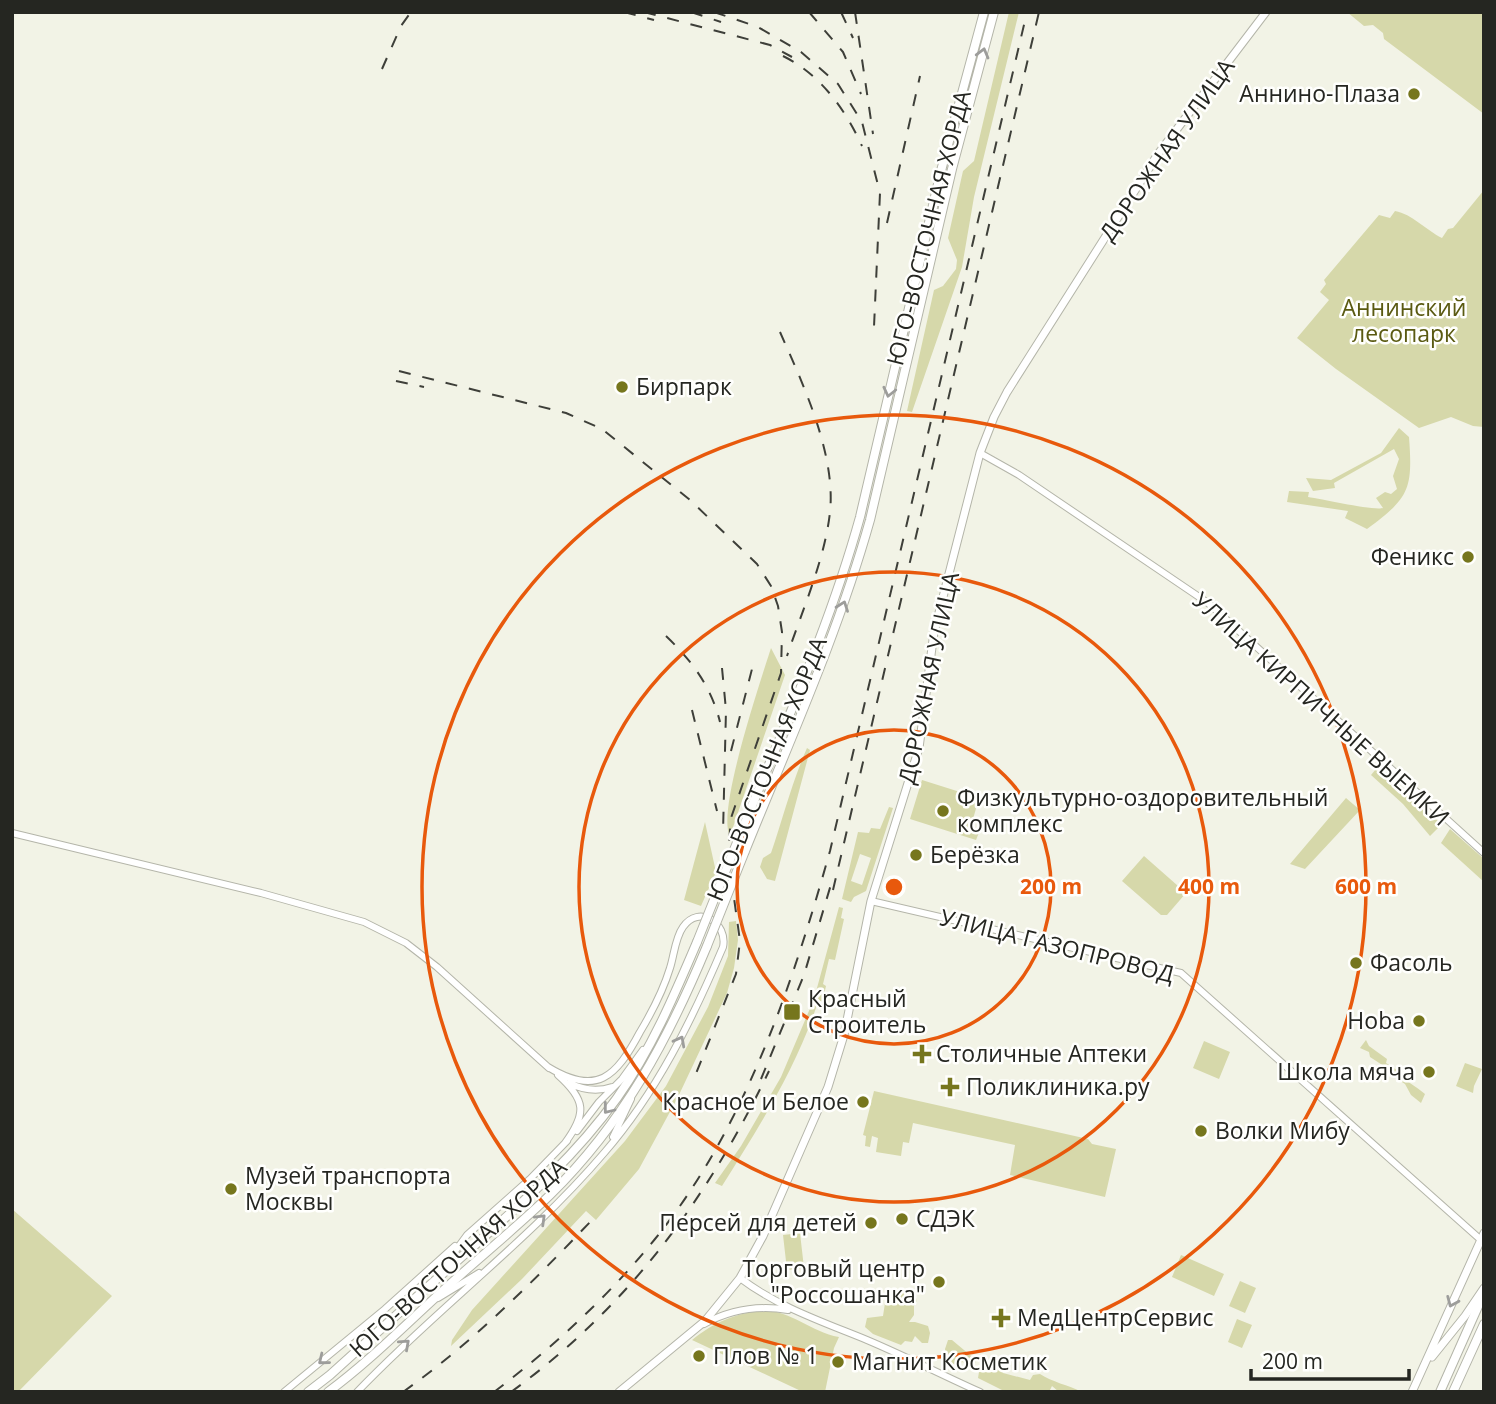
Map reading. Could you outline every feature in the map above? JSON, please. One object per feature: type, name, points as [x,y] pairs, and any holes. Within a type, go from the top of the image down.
[{"type":"main road","name":"ЮГО-ВОСТОЧНАЯ ХОРДА","points":[[308,1392],[330,1376],[539,1188],[580,1146],[617,1097],[670,1006],[832,611],[846,568],[982,12]]},
{"type":"main road","name":"ЮГО-ВОСТОЧНАЯ ХОРДА","points":[[328,1392],[550,1194],[588,1153],[638,1085],[680,1012],[827,649],[856,570],[952,169],[994,12]]},
{"type":"main road","name":"ДОРОЖНАЯ УЛИЦА","points":[[619,1392],[696,1329],[720,1305],[740,1278],[763,1236],[834,1072],[872,901],[922,735],[934,632],[980,453],[994,417],[1131,194],[1158,154],[1266,12]]},
{"type":"main road","points":[[1412,1392],[1482,1237]]},
{"type":"main road","points":[[1423,1368],[1484,1290]]},
{"type":"main road","points":[[1440,1392],[1484,1290]]},
{"type":"main road","points":[[1453,1392],[1484,1324]]},
{"type":"street","name":"УЛИЦА КИРПИЧНЫЕ ВЫЕМКИ","points":[[980,453],[1019,475],[1208,603],[1484,853]]},
{"type":"street","points":[[12,833],[261,893],[364,922],[406,943],[437,967],[548,1066],[577,1096],[580,1118],[565,1143]]},
{"type":"street","name":"УЛИЦА ГАЗОПРОВОД","points":[[872,901],[1181,973],[1482,1237]]},
{"type":"street","points":[[357,1392],[388,1359],[563,1198],[606,1151],[664,1070],[688,1027],[723,947],[724,935],[718,924],[711,919],[699,917],[687,922],[682,928],[666,980],[650,1014],[618,1068],[599,1080],[580,1082],[548,1066]]},
{"type":"street","points":[[284,1392],[385,1309],[530,1179],[584,1124],[632,1066],[670,1006]]},
{"type":"street","points":[[564,1081],[584,1089],[604,1090],[614,1086]]},
{"type":"street","points":[[606,1151],[638,1085]]},
{"type":"street","points":[[421,1293],[467,1235]]},
{"type":"street","points":[[430,1302],[491,1266]]},
{"type":"street","points":[[740,1278],[796,1311],[869,1340],[980,1392]]},
{"type":"street","points":[[696,1329],[721,1316],[738,1311],[764,1308],[796,1311]]},
{"type":"green space","points":[[1009,12],[1019,12],[974,197],[962,267],[912,412],[907,411],[934,290],[943,286],[956,269],[957,260],[948,238],[963,171],[974,161]]},
{"type":"green space","points":[[1347,12],[1484,12],[1484,114],[1384,39],[1383,33],[1373,25],[1364,26]]},
{"type":"green space","name":"Аннинский лесопарк","points":[[1484,190],[1484,427],[1473,426],[1451,417],[1419,428],[1297,338],[1329,300],[1320,292],[1326,284],[1324,280],[1379,215],[1390,218],[1395,211],[1401,213],[1442,238]]},
{"type":"green space","points":[[1399,428],[1409,437],[1409,481],[1400,500],[1367,529],[1345,518],[1348,511],[1287,502],[1289,491],[1309,492],[1308,497],[1383,508],[1376,498],[1385,492],[1391,494],[1397,489],[1393,476],[1399,459],[1394,449],[1334,483],[1335,488],[1313,491],[1306,478],[1331,480],[1381,453]]},
{"type":"green space","points":[[771,648],[785,675],[730,836],[727,822],[734,774]]},
{"type":"green space","points":[[807,748],[810,750],[775,881],[767,879],[760,867],[763,858],[771,853]]},
{"type":"green space","points":[[1376,769],[1442,824],[1430,836],[1403,804],[1371,775]]},
{"type":"green space","points":[[922,780],[979,798],[971,826],[980,830],[976,840],[910,819]]},
{"type":"green space","points":[[1346,798],[1360,810],[1305,869],[1290,864]]},
{"type":"green space","points":[[889,807],[893,808],[866,891],[854,897],[851,902],[842,899],[858,832],[869,833],[871,828],[880,829]],"holes":[[[860,854],[871,858],[862,885],[851,881]]]},
{"type":"green space","points":[[705,822],[716,872],[701,906],[684,900]]},
{"type":"green space","points":[[1450,829],[1484,859],[1484,882],[1441,843]]},
{"type":"green space","points":[[1144,856],[1186,893],[1167,915],[1161,915],[1122,881]]},
{"type":"green space","points":[[839,907],[843,908],[841,918],[844,919],[835,960],[829,959],[823,984],[826,986],[823,999],[825,1002],[815,1000],[818,1002],[809,1027],[776,1097],[722,1186],[715,1183],[741,1146],[781,1077],[814,999]]},
{"type":"green space","points":[[736,921],[738,940],[727,993],[678,1097],[639,1169],[596,1220],[586,1211],[522,1279],[451,1346],[452,1340],[472,1310],[625,1141],[666,1086],[708,1007],[728,956],[729,922]]},
{"type":"green space","points":[[1366,1040],[1369,1046],[1387,1059],[1386,1063],[1397,1070],[1400,1076],[1425,1094],[1421,1103],[1411,1095],[1405,1084],[1390,1074],[1390,1070],[1360,1048]]},
{"type":"green space","points":[[1204,1041],[1230,1052],[1219,1079],[1193,1068]]},
{"type":"green space","points":[[1465,1063],[1482,1069],[1473,1093],[1456,1086]]},
{"type":"green space","points":[[874,1091],[1088,1139],[1092,1144],[1116,1149],[1105,1197],[1010,1175],[1015,1145],[913,1123],[909,1143],[903,1142],[901,1156],[876,1152],[878,1138],[872,1136],[870,1147],[865,1146],[866,1136],[863,1135]]},
{"type":"green space","points":[[12,1209],[112,1296],[18,1392],[12,1392]]},
{"type":"green space","points":[[800,1233],[804,1268],[787,1270],[783,1235]]},
{"type":"green space","points":[[1181,1255],[1224,1274],[1214,1296],[1172,1277]]},
{"type":"green space","points":[[1240,1281],[1256,1288],[1245,1313],[1229,1306]]},
{"type":"green space","points":[[899,1291],[915,1294],[917,1301],[914,1315],[909,1322],[928,1326],[928,1343],[922,1343],[915,1336],[912,1342],[905,1341],[901,1345],[873,1334],[865,1327],[867,1318],[883,1316],[885,1303],[897,1300]]},
{"type":"green space","points":[[763,1310],[783,1314],[839,1337],[834,1348],[825,1392],[803,1392],[692,1340],[725,1320]]},
{"type":"green space","points":[[1237,1319],[1252,1325],[1242,1348],[1228,1342]]},
{"type":"green space","points":[[948,1340],[952,1340],[976,1360],[973,1369],[963,1362],[948,1366],[942,1364]]},
{"type":"green space","points":[[997,1366],[1003,1373],[1030,1380],[1033,1375],[1040,1374],[1082,1392],[1059,1392],[1052,1386],[1049,1392],[1006,1392],[978,1378],[979,1372],[987,1367]]},
{"type":"railway","points":[[382,69],[401,26],[411,12]]},
{"type":"railway","points":[[624,12],[654,20]]},
{"type":"railway","points":[[644,12],[770,45],[792,57]]},
{"type":"railway","points":[[691,12],[721,22]]},
{"type":"railway","points":[[714,12],[758,27],[801,52],[838,84],[862,122],[880,193],[874,327]]},
{"type":"railway","points":[[809,12],[843,52],[861,94]]},
{"type":"railway","points":[[841,12],[853,38]]},
{"type":"railway","points":[[855,12],[873,134]]},
{"type":"railway","points":[[494,1392],[579,1320],[618,1281],[655,1239],[687,1196],[740,1103],[782,1004],[830,851],[1027,12]]},
{"type":"railway","points":[[833,890],[1039,12]]},
{"type":"railway","points":[[783,56],[809,73],[830,94],[840,106],[862,146]]},
{"type":"railway","points":[[887,223],[920,76]]},
{"type":"railway","points":[[780,332],[816,420],[831,490],[823,548],[787,656]]},
{"type":"railway","points":[[399,371],[566,413],[602,429],[690,500],[757,564],[771,586],[778,606],[782,632],[781,673],[731,818],[728,855],[740,941],[736,974],[693,1081]]},
{"type":"railway","points":[[396,381],[424,387]]},
{"type":"railway","points":[[666,636],[699,675],[720,722]]},
{"type":"railway","points":[[722,668],[726,710],[723,833]]},
{"type":"railway","points":[[731,751],[752,669]]},
{"type":"railway","points":[[692,710],[717,811]]},
{"type":"railway","points":[[761,1079],[804,975],[832,881]]},
{"type":"railway","points":[[511,1392],[592,1324],[661,1248],[719,1164],[769,1071]]},
{"type":"railway","points":[[403,1392],[454,1353],[501,1311],[591,1221]]},
{"type":"place","name":"Аннино-Плаза","points":[[1414,94]]},
{"type":"place","name":"Бирпарк","points":[[622,387]]},
{"type":"place","name":"Феникс","points":[[1468,557]]},
{"type":"place","name":"Физкультурно-оздоровительный комплекс","points":[[943,811]]},
{"type":"place","name":"Берёзка","points":[[916,855]]},
{"type":"place","name":"Фасоль","points":[[1356,963]]},
{"type":"place","name":"Красный Строитель","points":[[792,1012]]},
{"type":"place","name":"Hoba","points":[[1419,1021]]},
{"type":"place","name":"Столичные Аптеки","points":[[922,1054]]},
{"type":"place","name":"Школа мяча","points":[[1429,1072]]},
{"type":"place","name":"Поликлиника.ру","points":[[950,1087]]},
{"type":"place","name":"Красное и Белое","points":[[863,1102]]},
{"type":"place","name":"Волки Мибу","points":[[1201,1131]]},
{"type":"place","name":"Музей транспорта Москвы","points":[[231,1189]]},
{"type":"place","name":"СДЭК","points":[[902,1219]]},
{"type":"place","name":"Персей для детей","points":[[871,1223]]},
{"type":"place","name":"Торговый центр \"Россошанка\"","points":[[939,1282]]},
{"type":"place","name":"МедЦентрСервис","points":[[1001,1318]]},
{"type":"place","name":"Плов № 1","points":[[699,1356]]},
{"type":"place","name":"Магнит Косметик","points":[[838,1362]]}]
